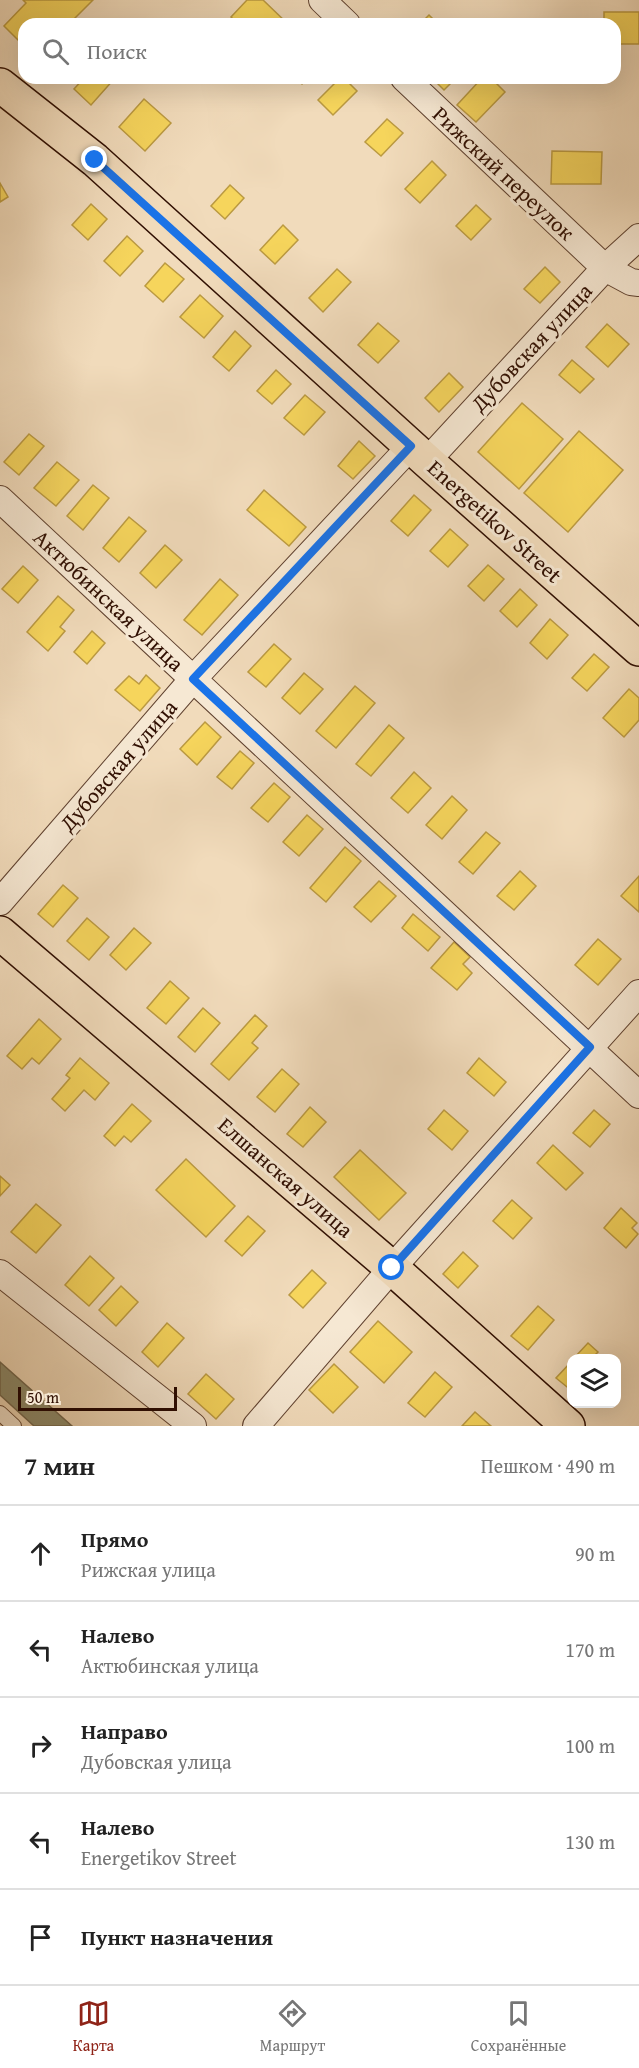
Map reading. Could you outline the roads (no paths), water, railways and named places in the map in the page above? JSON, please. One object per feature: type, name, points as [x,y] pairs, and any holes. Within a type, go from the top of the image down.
[{"type":"main road","name":"Energetikov Street","points":[[0,85],[95,160],[419,453],[638,646]]},
{"type":"main road","name":"Елшанская улица","points":[[0,933],[392,1268],[567,1426]]},
{"type":"street","points":[[322,0],[341,18]]},
{"type":"street","name":"Рижский переулок","points":[[410,84],[604,268],[631,282],[639,283]]},
{"type":"street","name":"Дубовская улица","points":[[0,902],[193,679],[604,268],[639,237]]},
{"type":"street","name":"Актюбинская улица","points":[[0,499],[639,1095]]},
{"type":"street","points":[[256,1426],[392,1268],[639,993]]},
{"type":"street","points":[[0,1273],[193,1426]]},
{"type":"lane","points":[[0,1413],[14,1426]]}]
